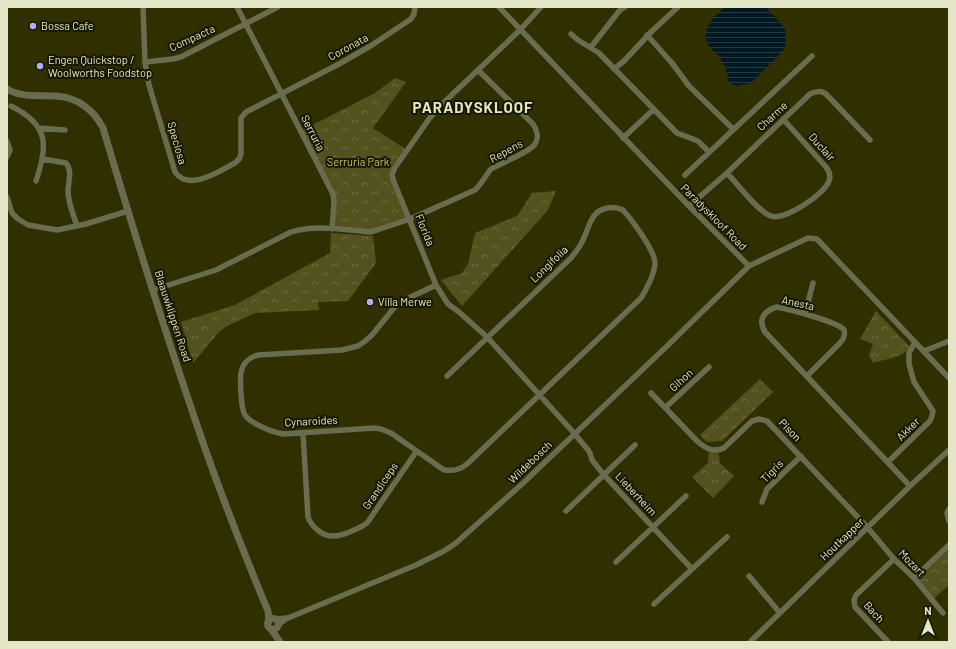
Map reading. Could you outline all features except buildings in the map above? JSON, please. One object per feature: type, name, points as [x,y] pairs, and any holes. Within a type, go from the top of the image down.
[{"type":"street","name":"Speciosa","points":[[143,7],[145,62],[149,85],[175,172],[178,177],[183,180],[198,180],[235,163],[241,154],[240,122],[243,114],[282,94]]},
{"type":"street","name":"Serruria","points":[[237,7],[333,194],[334,202],[332,229]]},
{"type":"street","points":[[245,24],[278,7]]},
{"type":"street","name":"Coronata","points":[[282,94],[372,45],[405,24],[414,14],[415,7]]},
{"type":"street","name":"Paradyskloof Road","points":[[499,7],[623,138],[749,266],[808,238],[817,238],[949,378]]},
{"type":"street","name":"Florida","points":[[541,7],[520,30],[439,107],[394,169],[392,175],[436,285],[448,304],[487,337],[574,433]]},
{"type":"street","points":[[591,47],[620,10],[625,7]]},
{"type":"street","points":[[614,69],[624,61],[647,35],[678,7]]},
{"type":"street","name":"Compacta","points":[[145,62],[181,57],[245,24]]},
{"type":"street","points":[[571,34],[599,53],[677,133],[698,141],[709,152]]},
{"type":"street","points":[[647,35],[689,86],[733,129]]},
{"type":"street","points":[[685,175],[812,56]]},
{"type":"street","name":"Repens","points":[[332,229],[370,232],[410,219],[475,190],[480,186],[487,174],[492,169],[525,152],[535,144],[537,135],[533,124],[478,70]]},
{"type":"street","name":"Blaauwklippen Road","points":[[7,89],[29,96],[66,97],[82,104],[90,110],[103,128],[152,290],[198,429],[233,524],[280,641]]},
{"type":"street","name":"Charme","points":[[689,206],[810,94],[816,91],[821,91],[826,94],[870,140]]},
{"type":"street","points":[[11,106],[28,116],[39,128],[44,144],[43,159],[36,181]]},
{"type":"street","points":[[623,138],[653,110]]},
{"type":"street","name":"Duclair","points":[[727,172],[762,212],[775,217],[798,209],[828,185],[830,175],[826,166],[783,120]]},
{"type":"street","points":[[39,128],[65,130]]},
{"type":"street","points":[[7,141],[10,150],[7,157]]},
{"type":"street","points":[[43,159],[66,163],[68,165],[70,172],[68,195],[77,226]]},
{"type":"street","points":[[7,197],[14,217],[23,223],[57,230],[77,226],[128,211]]},
{"type":"street","name":"Longifolia","points":[[447,376],[574,254],[582,242],[592,218],[597,212],[603,209],[617,208],[623,210],[651,250],[654,257],[655,265],[646,291],[636,304],[539,395]]},
{"type":"street","points":[[152,290],[216,270],[291,232],[306,228],[332,229]]},
{"type":"street","name":"Wildebosch","points":[[274,623],[416,565],[444,551],[467,534],[665,348],[749,266]]},
{"type":"street","points":[[805,314],[813,283]]},
{"type":"street","name":"Cynaroides","points":[[436,285],[398,303],[372,335],[358,346],[342,350],[258,355],[251,358],[244,366],[241,375],[242,407],[246,416],[254,422],[279,433],[303,433],[374,428],[381,429],[391,433],[416,452],[444,470],[452,471],[458,470],[468,464],[539,395]]},
{"type":"street","name":"Anesta","points":[[807,376],[839,344],[845,333],[840,326],[805,314],[777,307],[772,308],[762,319],[761,324],[765,332],[910,486]]},
{"type":"street","points":[[924,351],[949,341]]},
{"type":"street","name":"Akker","points":[[888,462],[930,421],[932,416],[931,408],[914,382],[909,364],[909,353],[915,342]]},
{"type":"street","name":"Gihon","points":[[666,407],[709,367]]},
{"type":"street","name":"Pison","points":[[651,393],[697,441],[710,450],[720,450],[724,448],[752,422],[759,419],[767,421],[868,528]]},
{"type":"street","name":"Grandiceps","points":[[303,433],[308,517],[310,523],[324,534],[330,536],[336,536],[356,529],[367,523],[416,452]]},
{"type":"street","name":"Lieberheim","points":[[574,433],[590,453],[592,460],[604,475],[692,569]]},
{"type":"street","name":"Lieberheim","points":[[566,511],[635,445]]},
{"type":"street","name":"Houtkapper","points":[[750,642],[949,450]]},
{"type":"street","name":"Tigris","points":[[762,502],[767,489],[801,456]]},
{"type":"street","name":"Lieberheim","points":[[616,562],[686,496]]},
{"type":"street","points":[[949,509],[947,513],[949,521]]},
{"type":"street","name":"Mozart","points":[[868,528],[894,559],[914,578],[943,613]]},
{"type":"street","points":[[654,604],[727,537]]},
{"type":"street","points":[[914,578],[949,545]]},
{"type":"street","name":"Bach","points":[[888,642],[855,607],[854,600],[856,595],[894,559]]},
{"type":"street","points":[[749,576],[780,613]]},
{"type":"green space","name":"Serruria Park","points":[[395,78],[406,82],[373,128],[407,150],[392,175],[410,219],[374,231],[332,229],[334,202],[301,131],[375,93]]},
{"type":"green space","points":[[556,191],[548,210],[462,306],[441,280],[462,273],[468,264],[475,233],[517,216],[532,193]]},
{"type":"green space","points":[[331,233],[373,236],[376,263],[348,301],[318,302],[319,310],[255,313],[225,327],[193,363],[181,322],[235,305],[330,253]]},
{"type":"green space","points":[[876,311],[910,347],[903,354],[873,363],[869,355],[873,344],[860,339]]},
{"type":"green space","points":[[760,379],[773,392],[722,441],[707,442],[700,435]]},
{"type":"green space","points":[[709,449],[718,450],[720,463],[734,476],[713,498],[692,477],[708,463]]},
{"type":"green space","points":[[949,545],[949,585],[932,600],[914,578]]},
{"type":"water","points":[[725,7],[766,7],[785,29],[786,44],[782,52],[751,83],[736,86],[729,82],[723,63],[707,41],[706,36],[709,25],[716,15]]},
{"type":"place","name":"Bossa Cafe","points":[[33,26]]},
{"type":"place","name":"Engen Quickstop / Woolworths Foodstop","points":[[40,66]]},
{"type":"place","name":"Villa Merwe","points":[[370,302]]},
{"type":"district","name":"PARADYSKLOOF","points":[[473,108]]}]
